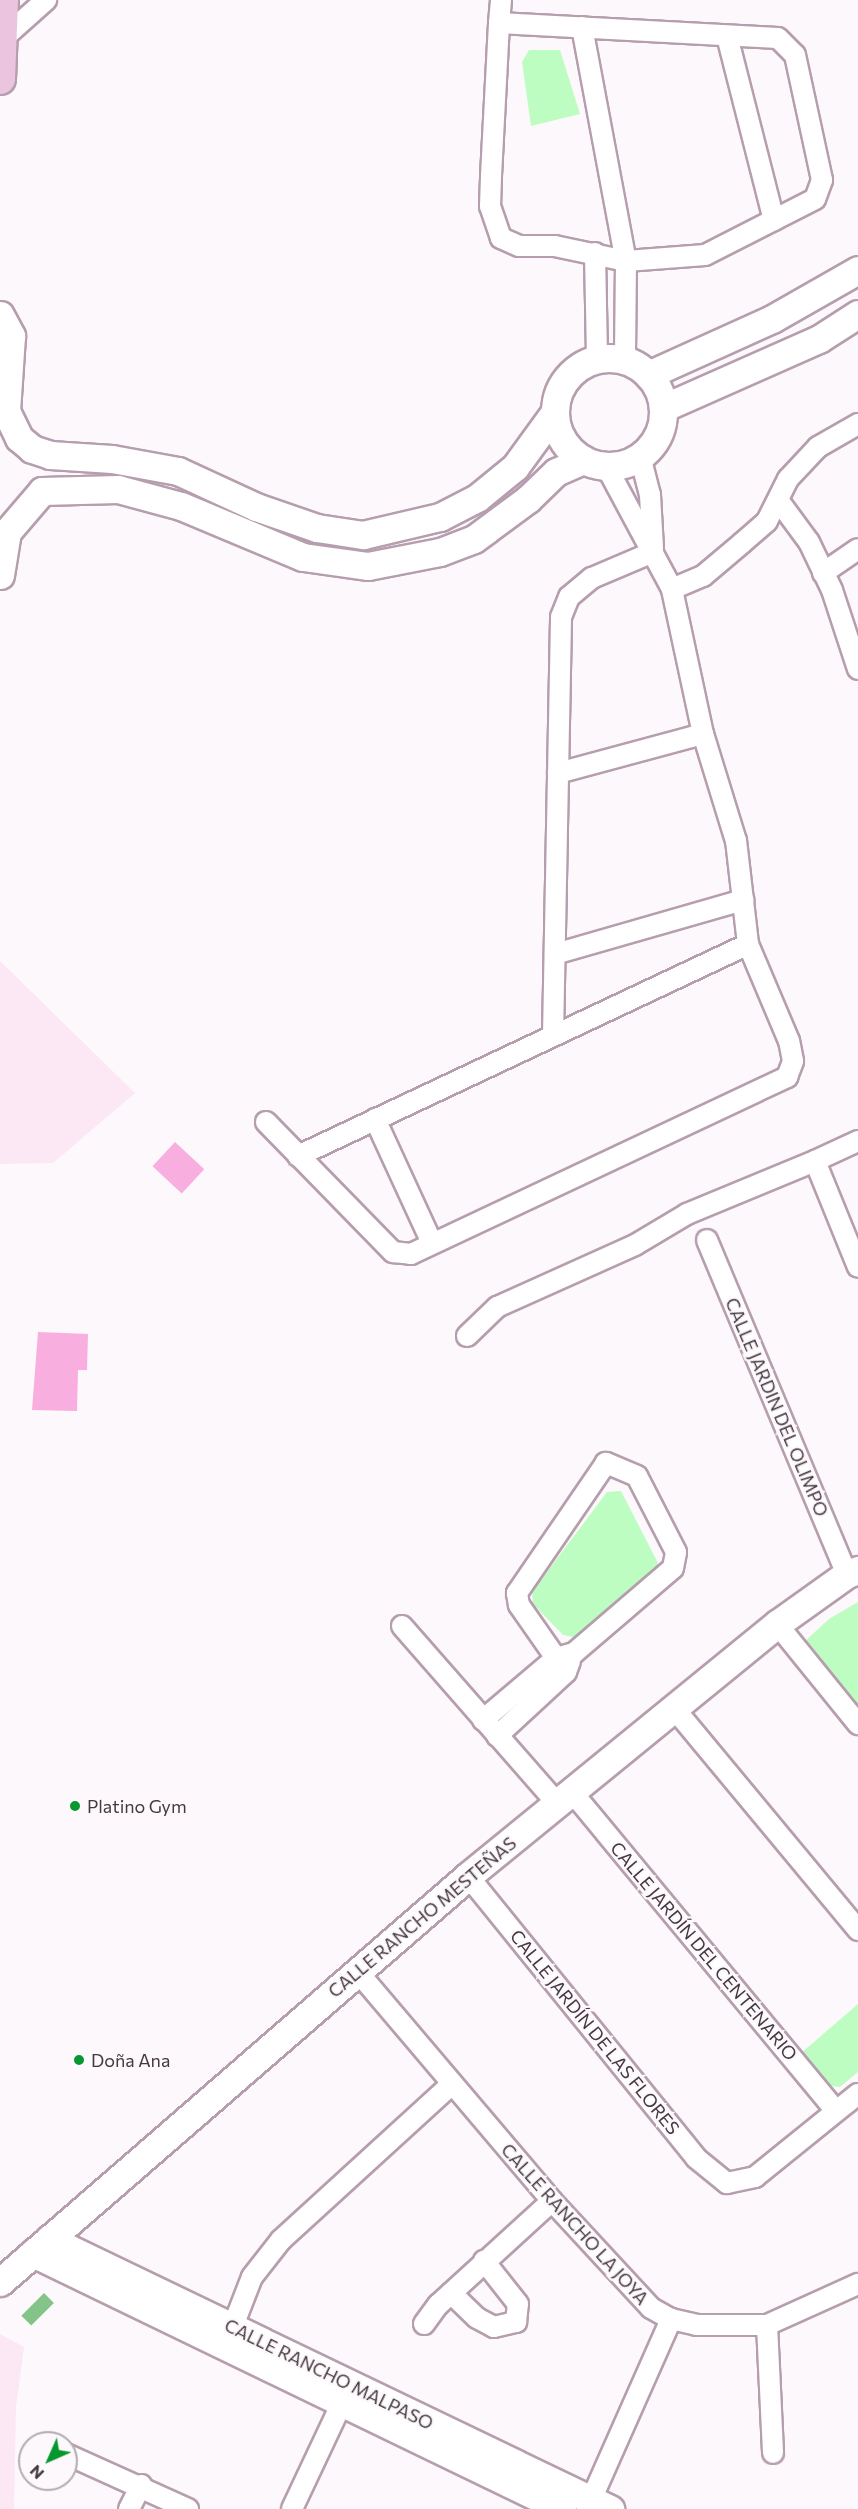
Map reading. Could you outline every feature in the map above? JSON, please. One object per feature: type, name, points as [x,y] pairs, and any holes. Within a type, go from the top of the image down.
[{"type":"main road","points":[[0,79],[3,0]]},
{"type":"street","points":[[1,40],[46,0]]},
{"type":"street","points":[[499,23],[778,38],[795,55],[822,180],[816,199],[705,255],[626,261],[595,253],[519,246],[501,238],[490,206],[499,23],[501,0]]},
{"type":"street","points":[[582,27],[626,261],[625,360]]},
{"type":"street","points":[[727,36],[774,220]]},
{"type":"street","points":[[595,253],[597,359]]},
{"type":"street","points":[[648,375],[772,319],[858,270]]},
{"type":"street","points":[[663,408],[819,339],[858,314]]},
{"type":"street","points":[[0,315],[11,336],[6,411],[19,438],[32,449],[50,455],[112,459],[178,471],[256,507],[317,528],[363,535],[440,517],[477,498],[515,467],[555,412]]},
{"type":"street","points":[[0,575],[7,532],[42,491],[53,490],[118,489],[181,506],[303,557],[368,566],[440,552],[474,539],[528,499],[556,472],[595,463],[624,464],[640,456],[657,435],[663,408],[658,390],[648,375],[625,360],[597,359],[580,366],[567,378],[558,394],[555,412],[563,440],[595,463],[653,552],[672,589],[703,734],[736,841],[748,944],[789,1041],[793,1061],[788,1077],[411,1254],[393,1252],[266,1122]]},
{"type":"street","points":[[672,589],[703,576],[742,543],[766,521],[788,479],[818,447],[858,424]]},
{"type":"street","points":[[50,455],[44,470],[53,490]]},
{"type":"street","points":[[640,456],[650,495],[653,552]]},
{"type":"street","points":[[778,500],[809,542],[823,573],[858,669]]},
{"type":"street","points":[[363,535],[368,566]]},
{"type":"street","points":[[823,573],[858,549]]},
{"type":"street","points":[[553,1036],[561,617],[568,597],[592,578],[653,552]]},
{"type":"street","points":[[558,773],[703,734]]},
{"type":"street","points":[[555,954],[742,900]]},
{"type":"street","points":[[298,1156],[748,944]]},
{"type":"street","points":[[375,1119],[432,1244]]},
{"type":"street","points":[[467,1336],[497,1307],[635,1245],[687,1214],[858,1141]]},
{"type":"street","points":[[815,1161],[824,1191],[858,1267]]},
{"type":"street","name":"CALLE JARDIN DEL OLIMPO","points":[[707,1240],[853,1572]]},
{"type":"street","points":[[483,1720],[565,1661],[669,1576],[676,1559],[676,1552],[636,1476],[606,1463],[518,1593],[519,1605],[565,1661]]},
{"type":"street","name":"CALLE RANCHO MESTEÑAS","points":[[0,2282],[468,1876],[777,1624],[853,1572]]},
{"type":"street","points":[[777,1624],[858,1724]]},
{"type":"street","name":"CALLE JARDÍN DEL CENTENARIO","points":[[402,1626],[497,1736],[565,1798],[836,2111]]},
{"type":"street","points":[[497,1736],[565,1661]]},
{"type":"street","points":[[673,1707],[858,1930]]},
{"type":"street","name":"CALLE JARDÍN DE LAS FLORES","points":[[468,1876],[696,2158],[727,2183],[755,2177],[836,2111]]},
{"type":"street","name":"CALLE RANCHO LA JOYA","points":[[357,1971],[552,2201],[626,2285],[651,2308],[670,2319],[716,2327],[767,2325],[858,2284]]},
{"type":"street","points":[[229,2337],[252,2277],[281,2240],[452,2084]]},
{"type":"street","points":[[836,2111],[858,2094]]},
{"type":"street","points":[[424,2324],[451,2293],[484,2261],[552,2201]]},
{"type":"street","name":"CALLE RANCHO MALPASO","points":[[41,2246],[346,2393],[596,2506]]},
{"type":"street","points":[[451,2293],[477,2318],[494,2327],[516,2322],[518,2304],[484,2261]]},
{"type":"street","points":[[596,2506],[670,2319]]},
{"type":"street","points":[[767,2325],[773,2453]]},
{"type":"street","points":[[292,2509],[346,2393]]},
{"type":"street","name":"CALLE RANCHO MALPASO","points":[[346,2393],[562,2509]]},
{"type":"street","points":[[78,2459],[141,2485],[188,2509]]},
{"type":"street","points":[[129,2509],[141,2485]]},
{"type":"shaded area","points":[[529,50],[560,50],[580,114],[531,126],[522,62]]},
{"type":"shaded area","points":[[0,961],[135,1093],[53,1163],[0,1164]]},
{"type":"shaded area","points":[[621,1491],[658,1563],[655,1572],[578,1638],[563,1635],[533,1604],[532,1592],[607,1492]]},
{"type":"shaded area","points":[[858,1602],[858,1717],[803,1643],[829,1619]]},
{"type":"shaded area","points":[[858,2004],[858,2072],[840,2087],[831,2086],[800,2054]]},
{"type":"shaded area","points":[[44,2293],[54,2303],[31,2326],[21,2316]]},
{"type":"shaded area","points":[[0,2334],[24,2347],[16,2407],[14,2509],[0,2509]]},
{"type":"building","points":[[175,1142],[204,1169],[182,1193],[152,1166]]},
{"type":"building","points":[[38,1332],[88,1334],[87,1370],[78,1370],[77,1411],[32,1410]]},
{"type":"place","name":"Platino Gym","points":[[75,1806]]},
{"type":"place","name":"Doña Ana","points":[[79,2060]]}]
